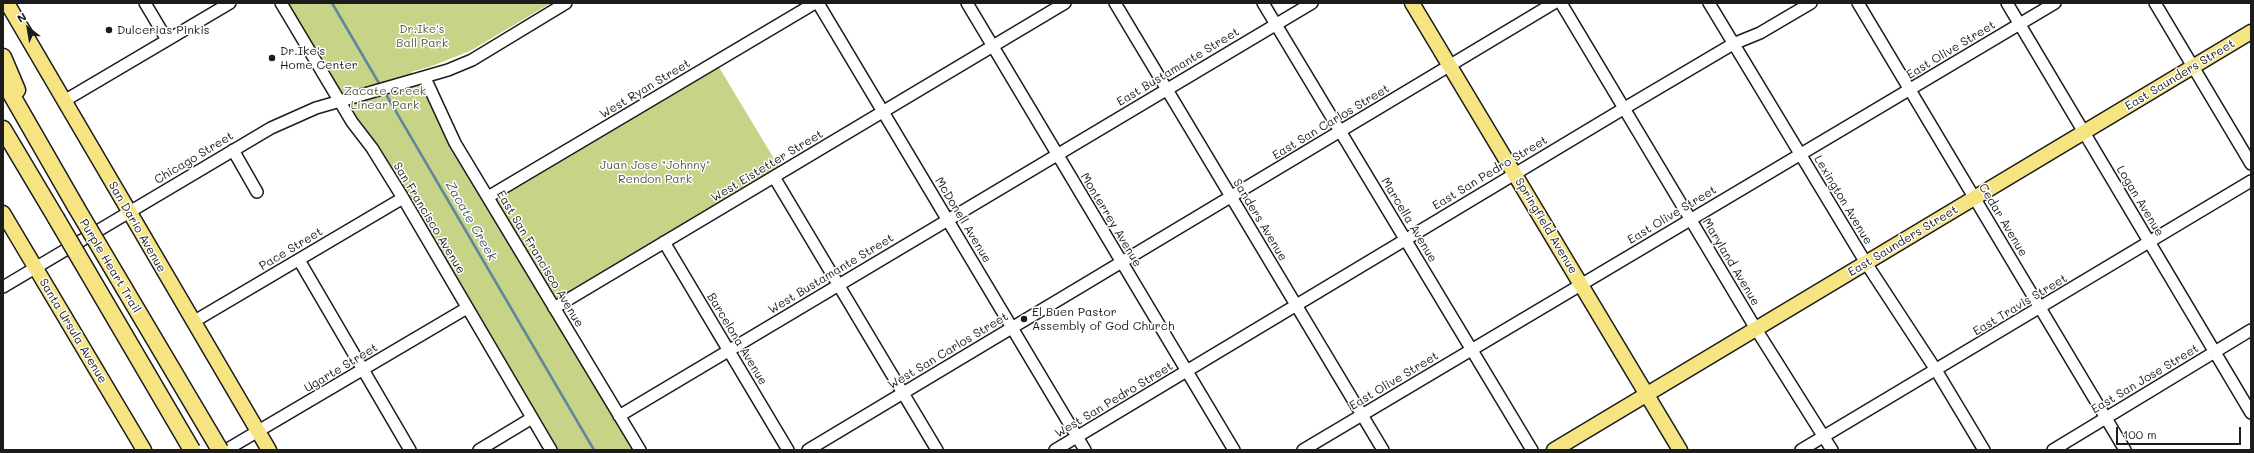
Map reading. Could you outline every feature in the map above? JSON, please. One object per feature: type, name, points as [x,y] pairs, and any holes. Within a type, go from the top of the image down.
[{"type":"highway","points":[[3,57],[37,136]]},
{"type":"highway","name":"Purple Heart Trail","points":[[3,80],[37,136],[76,207],[220,450]]},
{"type":"highway","name":"Purple Heart Trail","points":[[3,129],[192,450]]},
{"type":"main road","name":"San Dario Avenue","points":[[7,3],[128,213],[269,450]]},
{"type":"main road","name":"Springfield Avenue","points":[[1412,3],[1680,450]]},
{"type":"main road","name":"East Saunders Street","points":[[1554,450],[2251,32]]},
{"type":"main road","name":"Santa Ursula Avenue","points":[[3,213],[144,450]]},
{"type":"street","points":[[145,3],[167,40]]},
{"type":"street","points":[[64,101],[230,3]]},
{"type":"street","name":"San Francisco Avenue","points":[[281,3],[339,101],[372,148],[551,450]]},
{"type":"street","name":"Chicago Street","points":[[3,287],[233,150],[294,116],[352,97],[425,78],[472,60],[566,3]]},
{"type":"street","name":"McDonell Avenue","points":[[817,3],[1085,450]]},
{"type":"street","name":"West Ryan Street","points":[[488,197],[817,3]]},
{"type":"street","name":"Monterrey Avenue","points":[[967,3],[1234,450]]},
{"type":"street","name":"West Eistetter Street","points":[[554,308],[1065,3]]},
{"type":"street","name":"Sanders Avenue","points":[[1115,3],[1383,450]]},
{"type":"street","name":"Marcella Avenue","points":[[1263,3],[1532,450]]},
{"type":"street","name":"East Bustamante Street","points":[[1057,154],[1312,3]]},
{"type":"street","name":"East San Carlos Street","points":[[1122,263],[1554,3]]},
{"type":"street","name":"Maryland Avenue","points":[[1561,3],[1623,109],[1756,329],[1832,450]]},
{"type":"street","name":"Lexington Avenue","points":[[1709,3],[1866,263],[1936,370],[1984,450]]},
{"type":"street","name":"East San Pedro Street","points":[[1187,371],[1514,173],[1733,44],[1760,33],[1811,3]]},
{"type":"street","name":"Cedar Avenue","points":[[1858,3],[2126,450]]},
{"type":"street","name":"Logan Avenue","points":[[2007,3],[2251,413]]},
{"type":"street","name":"East Olive Street","points":[[1303,450],[2055,3]]},
{"type":"street","points":[[2155,3],[2251,164]]},
{"type":"street","name":"East San Francisco Avenue","points":[[425,78],[452,137],[640,450]]},
{"type":"street","points":[[233,150],[258,192]]},
{"type":"street","name":"West Bustamante Street","points":[[619,416],[1057,154]]},
{"type":"street","points":[[774,177],[937,450]]},
{"type":"street","name":"East Travis Street","points":[[1801,450],[2251,181]]},
{"type":"street","name":"Pace Street","points":[[193,322],[402,198]]},
{"type":"street","name":"Barcelona Avenue","points":[[664,242],[788,450]]},
{"type":"street","points":[[299,260],[410,450]]},
{"type":"street","name":"West San Carlos Street","points":[[808,450],[1122,263]]},
{"type":"street","name":"Ugarte Street","points":[[226,450],[468,308]]},
{"type":"street","name":"East San Jose Street","points":[[2053,450],[2251,330]]},
{"type":"street","name":"West San Pedro Street","points":[[1055,450],[1187,371]]},
{"type":"street","points":[[479,450],[532,418]]},
{"type":"green space","name":"Zacate Creek Linear Park","points":[[287,3],[551,3],[470,51],[432,66],[411,72],[423,89],[447,140],[632,450],[557,450],[395,175],[355,118]]},
{"type":"green space","name":"Juan Jose \"Johnny\" Rendon Park","points":[[717,64],[779,167],[558,299],[555,299],[498,203],[498,197]]},
{"type":"waterway","name":"Zacate Creek","points":[[332,3],[380,85]]},
{"type":"waterway","name":"Zacate Creek","points":[[384,91],[594,450]]},
{"type":"place","name":"Dulcerias Pinkis","points":[[109,30]]},
{"type":"place","name":"Dr.Ike's Home Center","points":[[272,58]]},
{"type":"place","name":"El Buen Pastor Assembly of God Church","points":[[1024,319]]},
{"type":"park label","name":"Dr.Ike's Ball Park","points":[[422,36]]}]
